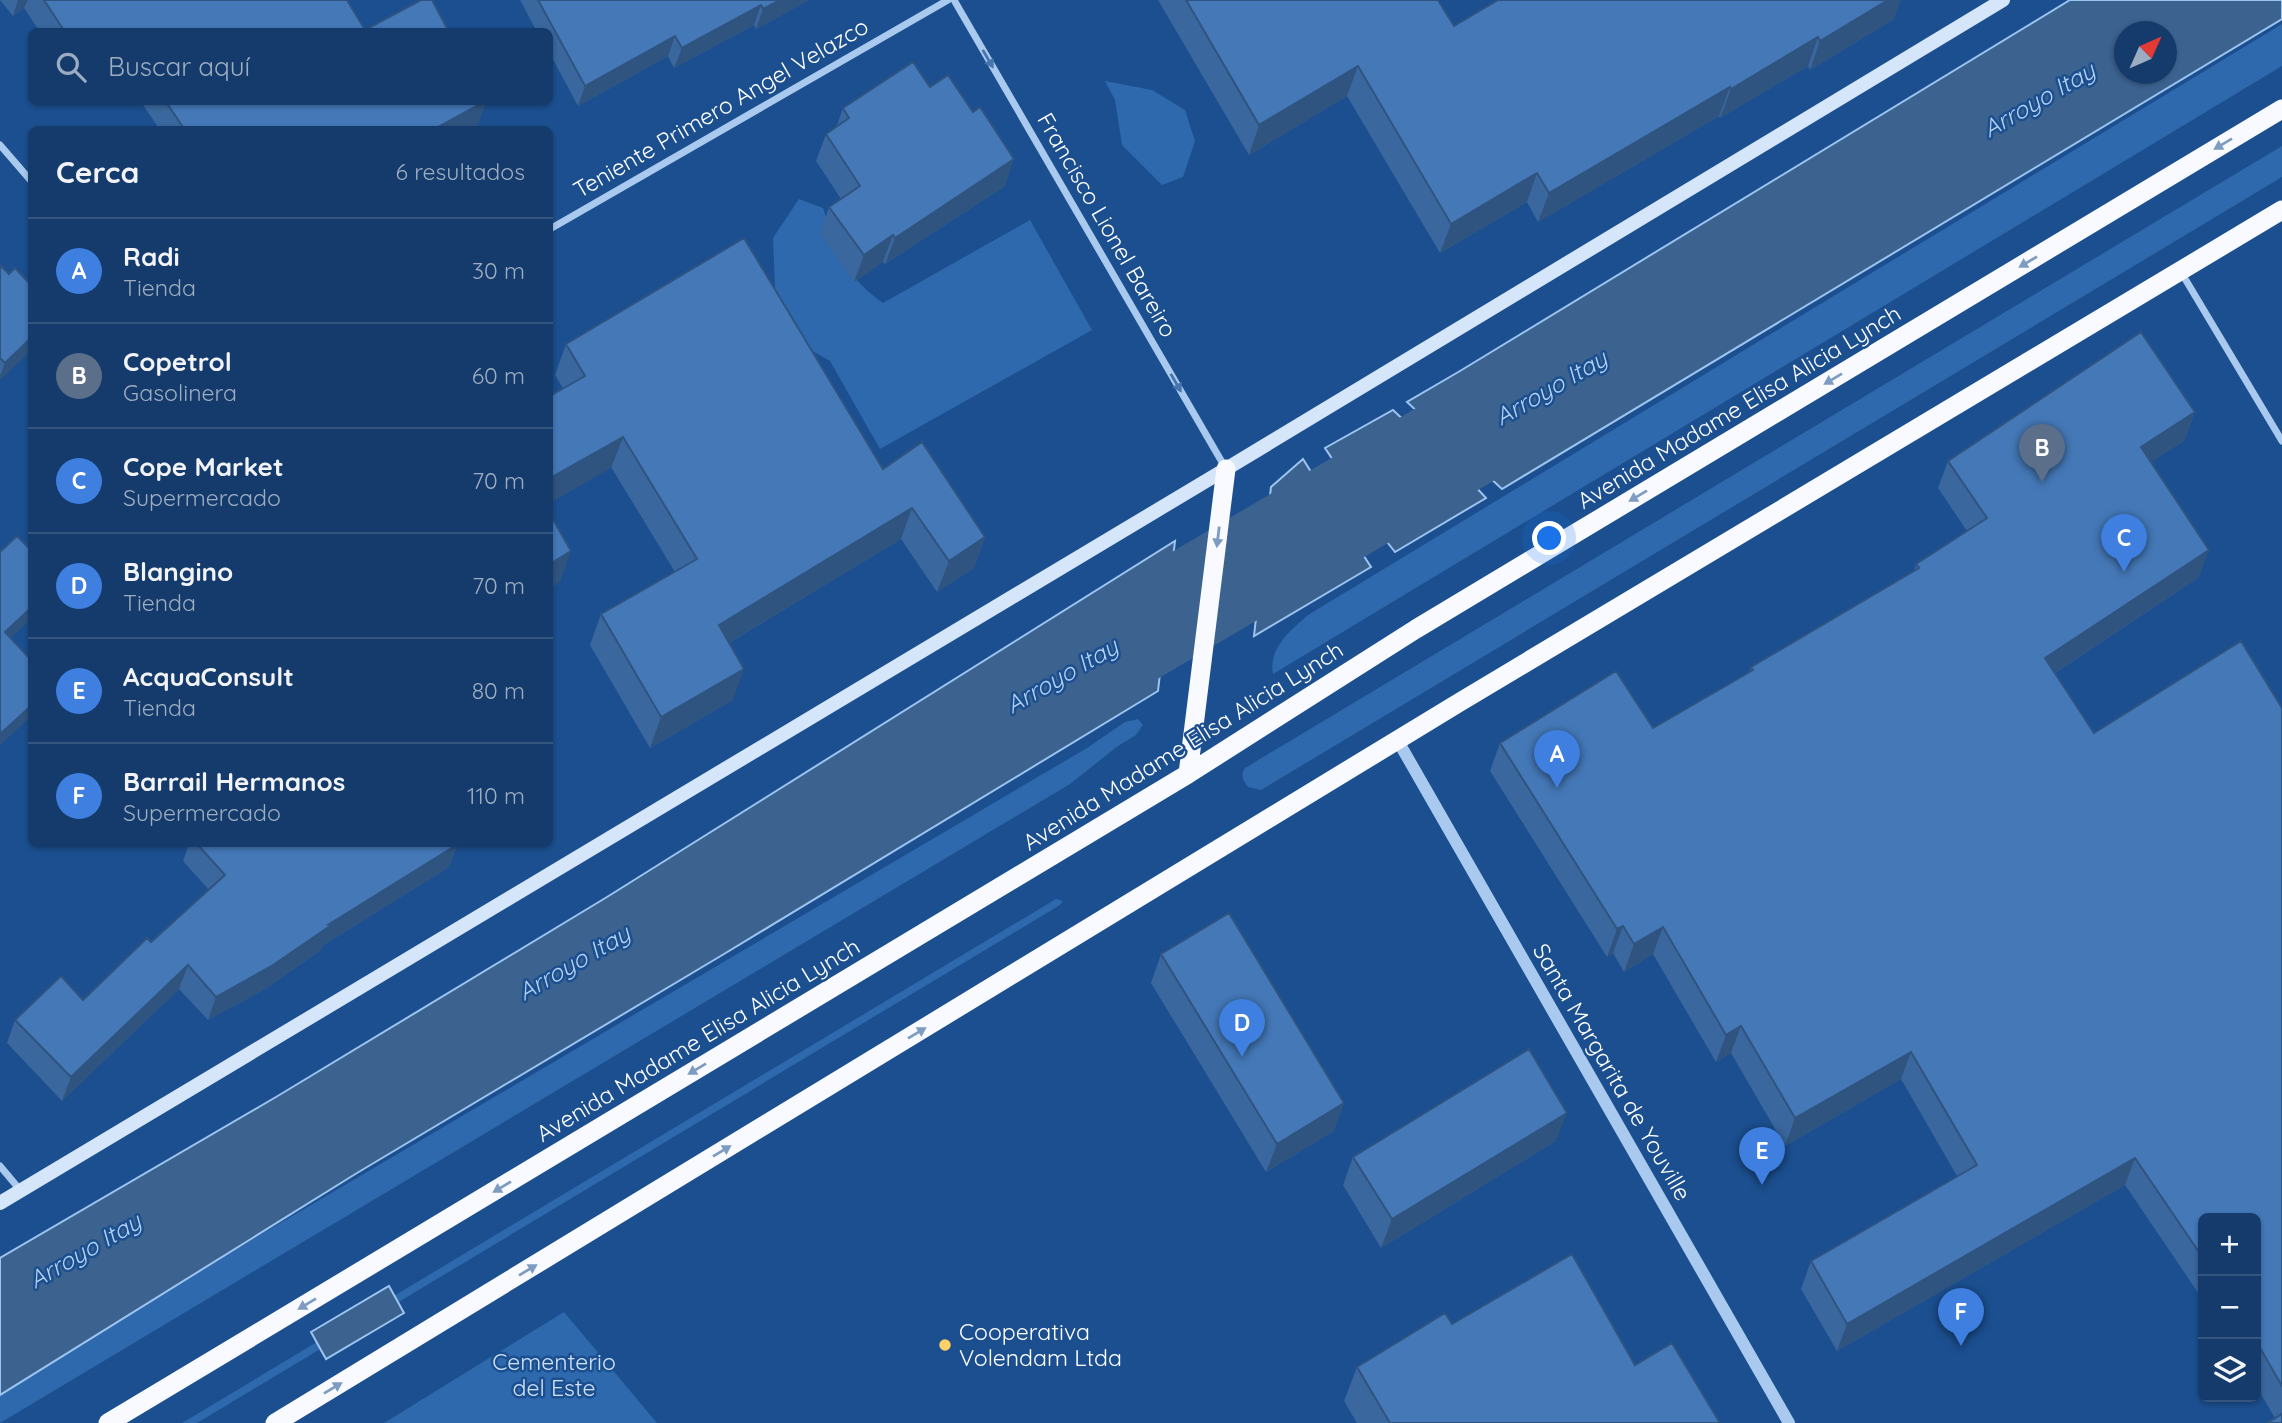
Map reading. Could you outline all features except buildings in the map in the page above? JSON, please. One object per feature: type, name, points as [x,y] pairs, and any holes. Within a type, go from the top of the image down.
[{"type":"highway","name":"Avenida Madame Elisa Alicia Lynch","points":[[108,1423],[1188,774],[1416,629],[2282,109]]},
{"type":"highway","points":[[275,1423],[1398,741],[2282,210]]},
{"type":"highway","points":[[1188,774],[1226,469]]},
{"type":"main road","points":[[0,1203],[2003,0]]},
{"type":"street","name":"Teniente Primero Angel Velazco","points":[[553,227],[948,0]]},
{"type":"street","name":"Francisco Lionel Bareiro","points":[[954,0],[1226,469]]},
{"type":"street","points":[[0,145],[28,177]]},
{"type":"street","points":[[2181,271],[2282,441]]},
{"type":"street","name":"Santa Margarita de Youville","points":[[1398,741],[1789,1423]]},
{"type":"street","points":[[0,1166],[20,1191]]},
{"type":"green space","points":[[2282,24],[2282,66],[1273,674],[1272,665],[1277,648],[1288,633],[1308,615]]},
{"type":"green space","points":[[1105,81],[1152,90],[1185,110],[1195,141],[1183,177],[1162,185],[1122,145],[1115,100]]},
{"type":"green space","points":[[2282,146],[2282,177],[1261,790],[1248,787],[1242,775],[1245,768]]},
{"type":"green space","points":[[799,199],[823,208],[844,261],[860,283],[883,303],[1030,220],[1092,330],[880,449],[830,361],[788,337],[775,288],[773,238]]},
{"type":"green space","points":[[1138,719],[1143,725],[1136,735],[1070,784],[0,1423],[0,1388],[1087,748],[1125,722]]},
{"type":"green space","points":[[1056,899],[1063,901],[197,1423],[182,1423]]},
{"type":"green space","name":"Cementerio del Este","points":[[564,1312],[657,1423],[384,1423]]},
{"type":"water","points":[[2070,0],[2282,0],[2282,19],[2177,82],[2177,21],[2114,21],[2114,84],[2174,84],[1502,489],[1489,477],[1474,485],[1486,498],[1395,552],[1380,533],[1358,547],[1381,532],[1325,448],[1393,410],[1472,484],[1487,476],[1407,402]]},
{"type":"water","points":[[1303,459],[1371,567],[1254,636],[1271,487]]},
{"type":"water","points":[[1175,541],[1158,691],[357,1173],[0,1395],[0,1258],[276,1097],[607,897]]},
{"type":"water","points":[[389,1286],[404,1313],[326,1359],[311,1332]]},
{"type":"waterway","name":"Arroyo Itay","points":[[1045,686],[1576,373]]},
{"type":"place","name":"Copetrol","points":[[2042,482]]},
{"type":"place","name":"Cope Market","points":[[2124,572]]},
{"type":"place","name":"Radi","points":[[1557,788]]},
{"type":"place","name":"Blangino","points":[[1242,1057]]},
{"type":"place","name":"AcquaConsult","points":[[1762,1185]]},
{"type":"place","name":"Cooperativa Volendam Ltda","points":[[945,1345]]},
{"type":"place","name":"Barrail Hermanos","points":[[1961,1346]]}]
